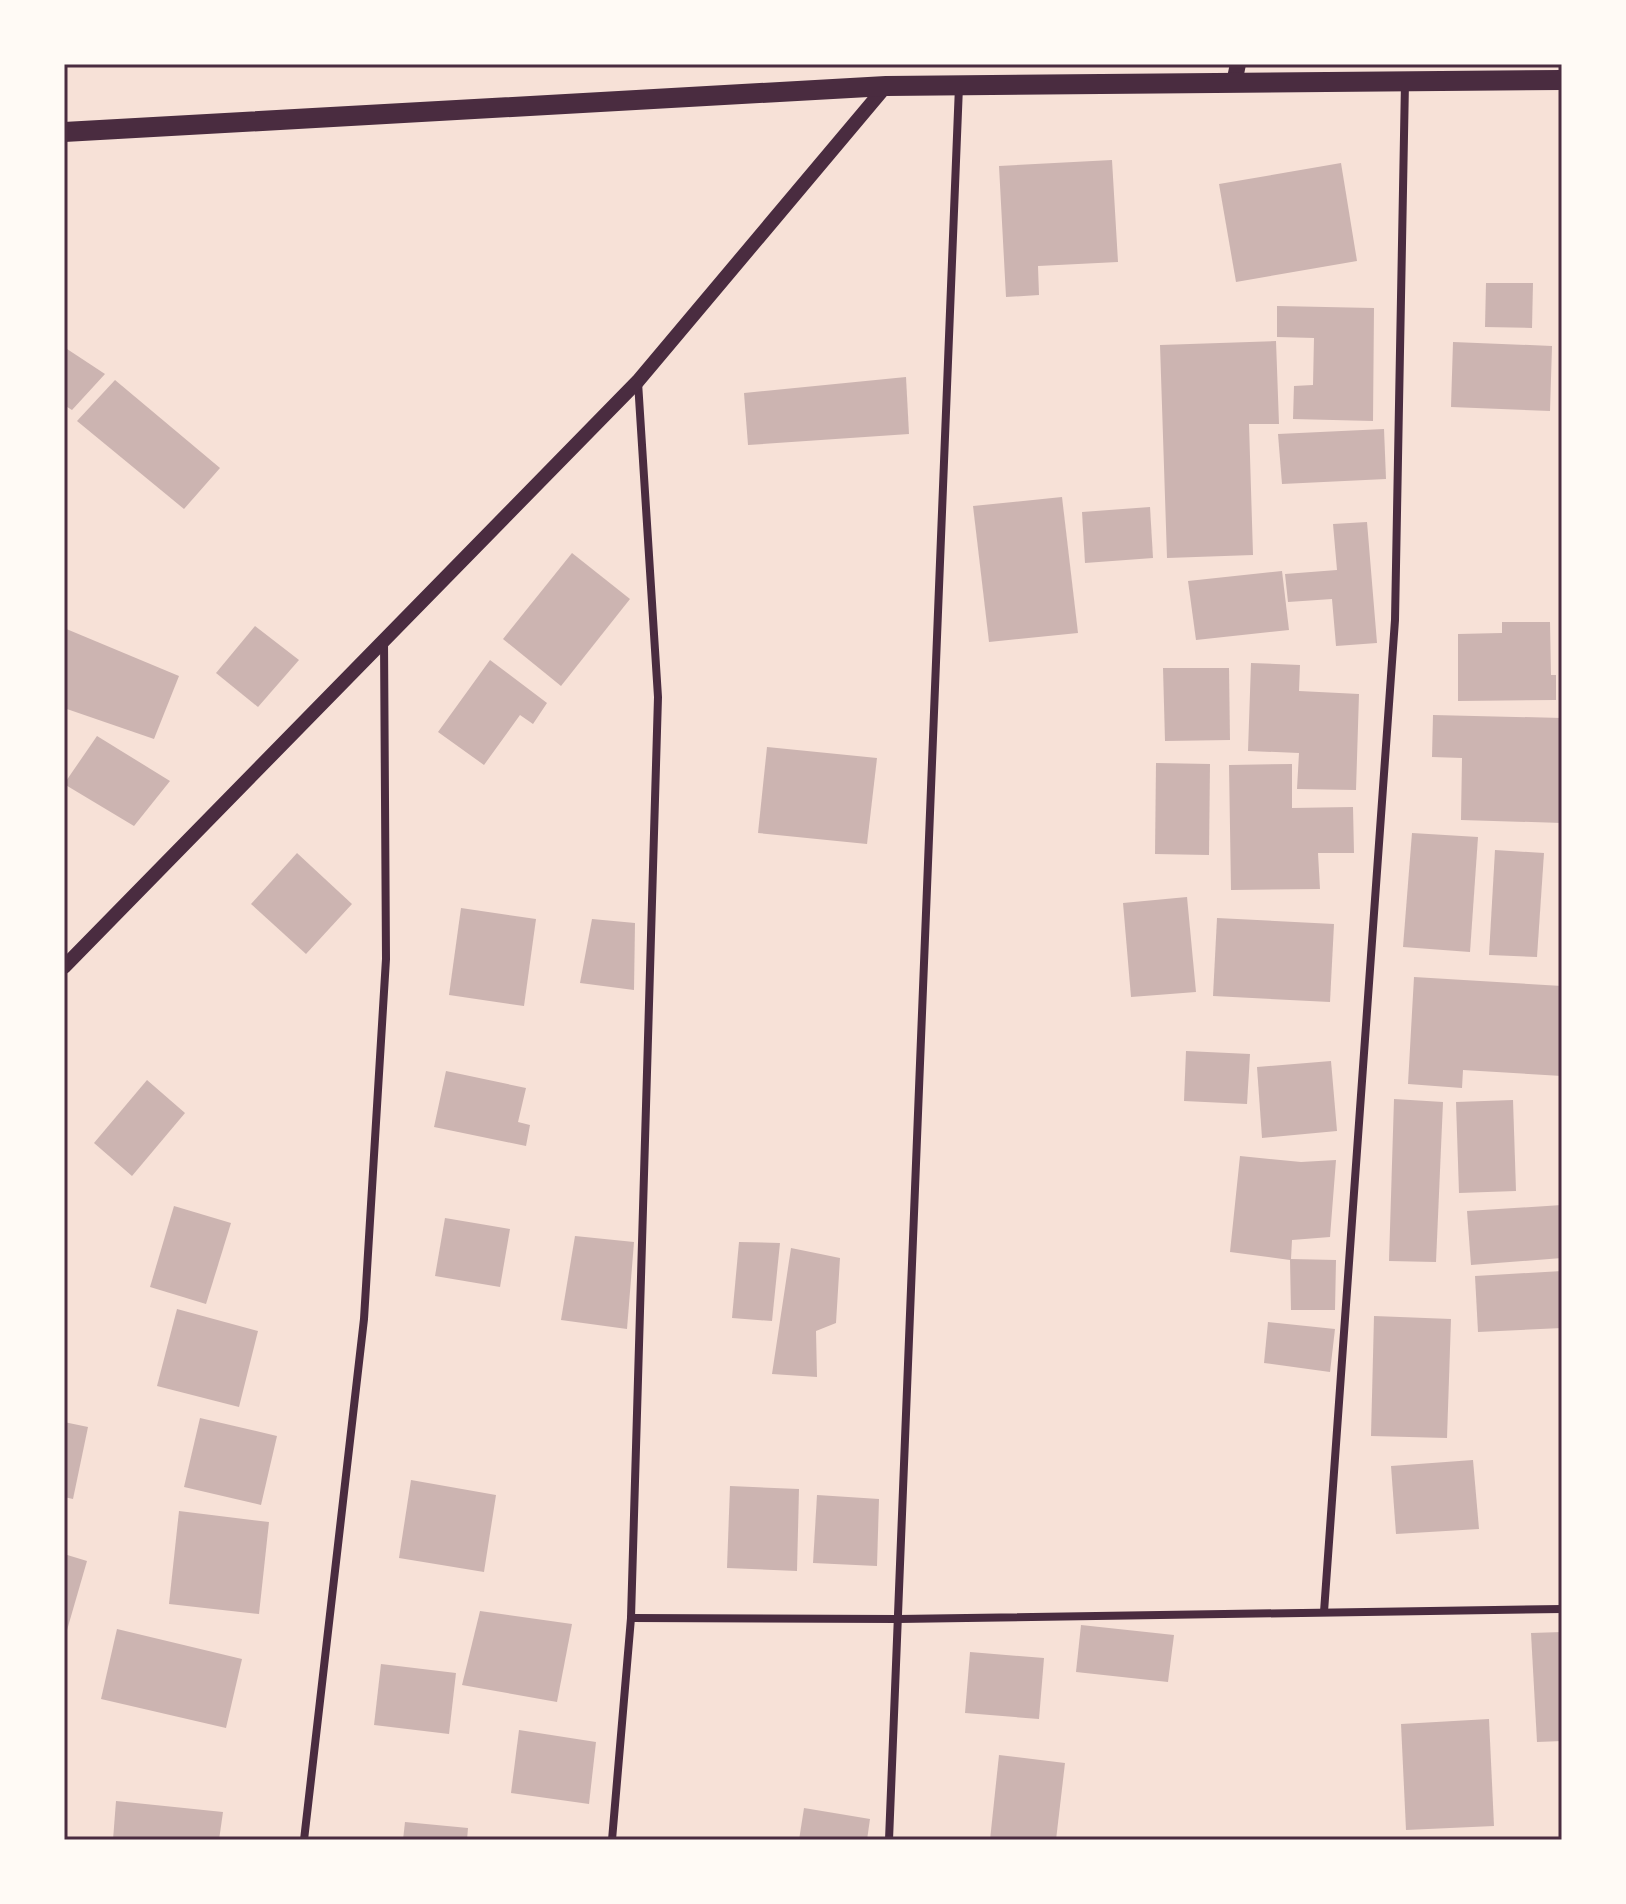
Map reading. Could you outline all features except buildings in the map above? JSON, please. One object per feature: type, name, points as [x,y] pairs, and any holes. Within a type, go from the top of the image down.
[{"type":"main road","points":[[64,132],[886,86],[1236,73],[1405,81],[1562,80]]},
{"type":"street","points":[[1324,1612],[1395,620],[1405,81]]},
{"type":"street","points":[[889,1840],[959,85]]},
{"type":"street","points":[[64,967],[638,381],[886,86]]},
{"type":"street","points":[[612,1840],[631,1618],[658,697],[638,381]]},
{"type":"street","points":[[304,1840],[364,1319],[386,959],[384,639]]},
{"type":"street","points":[[631,1618],[898,1619],[1562,1609]]}]
